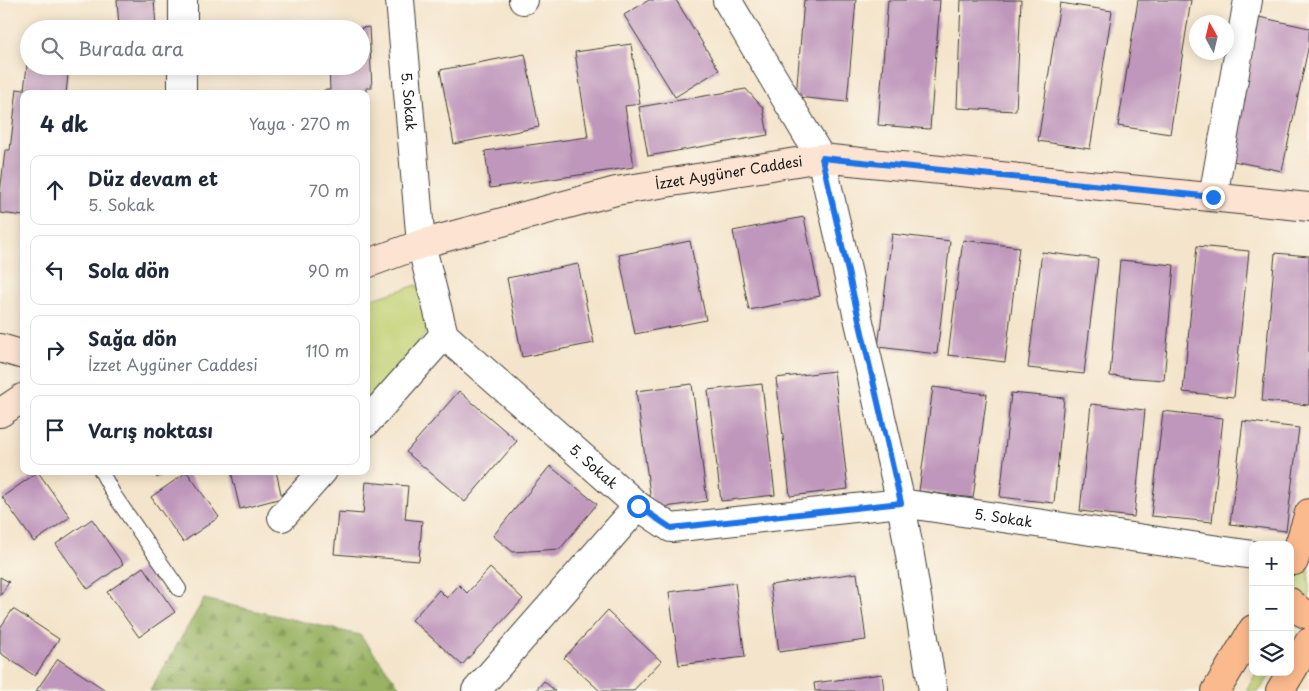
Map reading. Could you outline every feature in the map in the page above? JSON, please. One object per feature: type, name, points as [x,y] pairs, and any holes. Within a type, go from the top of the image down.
[{"type":"main road","points":[[1296,560],[1309,513]]},
{"type":"main road","points":[[1294,606],[1304,614],[1309,614]]},
{"type":"main road","points":[[1216,691],[1252,631]]},
{"type":"main road","points":[[1280,691],[1309,642]]},
{"type":"street","points":[[183,0],[183,20]]},
{"type":"street","name":"5. Sokak","points":[[400,0],[421,244],[444,335],[638,506],[671,528],[901,503],[1249,554]]},
{"type":"street","points":[[727,0],[822,158],[901,503],[933,691]]},
{"type":"street","points":[[1213,197],[1248,0]]},
{"type":"street","points":[[182,75],[182,90]]},
{"type":"street","name":"İzzet Aygüner Caddesi","points":[[370,263],[421,244],[616,191],[822,158],[1309,207]]},
{"type":"street","points":[[370,418],[444,335]]},
{"type":"street","points":[[0,348],[20,354]]},
{"type":"street","points":[[0,413],[20,400]]},
{"type":"street","points":[[282,517],[319,475]]},
{"type":"street","points":[[476,691],[638,506]]},
{"type":"lane","points":[[103,475],[114,495],[179,589]]},
{"type":"green space","points":[[417,285],[431,327],[370,400],[370,300]]},
{"type":"green space","points":[[1309,564],[1309,602],[1299,593],[1296,585],[1300,573]]},
{"type":"green space","points":[[204,599],[360,635],[403,691],[150,691]]},
{"type":"green space","points":[[1255,676],[1270,676],[1259,691],[1246,691]]},
{"type":"building","points":[[117,0],[154,0],[156,20],[118,20]]},
{"type":"building","points":[[649,0],[676,0],[719,70],[675,97],[624,15]]},
{"type":"building","points":[[804,0],[856,0],[847,102],[796,97]]},
{"type":"building","points":[[888,0],[940,0],[930,129],[878,125]]},
{"type":"building","points":[[961,0],[1021,0],[1016,111],[957,108]]},
{"type":"building","points":[[1138,0],[1191,0],[1170,134],[1118,126]]},
{"type":"building","points":[[1060,3],[1112,11],[1090,149],[1038,141]]},
{"type":"building","points":[[1259,17],[1309,28],[1309,44],[1282,171],[1228,160]]},
{"type":"building","points":[[631,44],[640,104],[625,106],[634,167],[490,188],[485,151],[588,137],[575,52]]},
{"type":"building","points":[[370,47],[372,88],[366,88],[366,90],[330,90],[329,75],[370,75]]},
{"type":"building","points":[[525,54],[539,127],[454,144],[440,70]]},
{"type":"building","points":[[26,75],[68,75],[66,90],[24,90]]},
{"type":"building","points":[[17,89],[24,90],[20,90],[20,216],[0,213],[0,194],[5,150],[10,150]]},
{"type":"building","points":[[746,89],[763,108],[768,135],[648,156],[639,107]]},
{"type":"building","points":[[804,217],[820,296],[749,310],[733,231]]},
{"type":"building","points":[[892,234],[950,241],[937,354],[878,347]]},
{"type":"building","points":[[963,240],[1019,247],[1005,362],[948,355]]},
{"type":"building","points":[[690,241],[706,320],[635,334],[619,255]]},
{"type":"building","points":[[1197,246],[1249,251],[1234,397],[1183,392]]},
{"type":"building","points":[[1042,252],[1098,259],[1084,374],[1028,368]]},
{"type":"building","points":[[1275,253],[1309,256],[1309,405],[1262,401]]},
{"type":"building","points":[[1120,260],[1174,265],[1164,380],[1110,376]]},
{"type":"building","points":[[578,264],[594,343],[522,357],[507,278]]},
{"type":"building","points":[[834,371],[848,489],[790,496],[776,378]]},
{"type":"building","points":[[692,384],[707,501],[652,509],[636,391]]},
{"type":"building","points":[[762,384],[775,495],[721,501],[708,390]]},
{"type":"building","points":[[933,387],[987,394],[973,498],[919,491]]},
{"type":"building","points":[[459,391],[517,441],[465,502],[406,452]]},
{"type":"building","points":[[1011,393],[1064,398],[1054,503],[1000,497]]},
{"type":"building","points":[[1091,404],[1145,410],[1134,517],[1080,511]]},
{"type":"building","points":[[1163,411],[1223,418],[1212,522],[1151,516]]},
{"type":"building","points":[[1243,421],[1299,428],[1286,531],[1230,524]]},
{"type":"building","points":[[550,466],[597,504],[560,549],[513,552],[493,536]]},
{"type":"building","points":[[34,475],[40,475],[70,517],[34,542],[2,497]]},
{"type":"building","points":[[183,475],[189,475],[219,517],[183,542],[151,497]]},
{"type":"building","points":[[232,475],[277,475],[282,498],[240,509]]},
{"type":"building","points":[[366,482],[408,486],[405,519],[422,521],[419,561],[334,554],[338,512],[363,514]]},
{"type":"building","points":[[92,519],[123,564],[88,589],[56,544]]},
{"type":"building","points":[[143,567],[175,612],[139,637],[107,592]]},
{"type":"building","points":[[490,568],[523,599],[462,665],[412,620],[439,590],[447,598],[459,585],[467,593]]},
{"type":"building","points":[[857,573],[866,640],[779,652],[770,585]]},
{"type":"building","points":[[0,577],[9,582],[0,596]]},
{"type":"building","points":[[735,583],[745,657],[679,665],[669,592]]},
{"type":"building","points":[[13,609],[59,639],[35,676],[0,653],[0,628]]},
{"type":"building","points":[[607,611],[661,661],[633,691],[600,691],[564,658]]},
{"type":"building","points":[[58,659],[104,689],[103,691],[36,691]]},
{"type":"building","points":[[882,674],[884,691],[815,691],[814,683]]},
{"type":"building","points":[[544,681],[555,691],[535,691]]},
{"type":"route","points":[[638,506],[671,528],[901,503],[822,158],[1213,197]]}]
